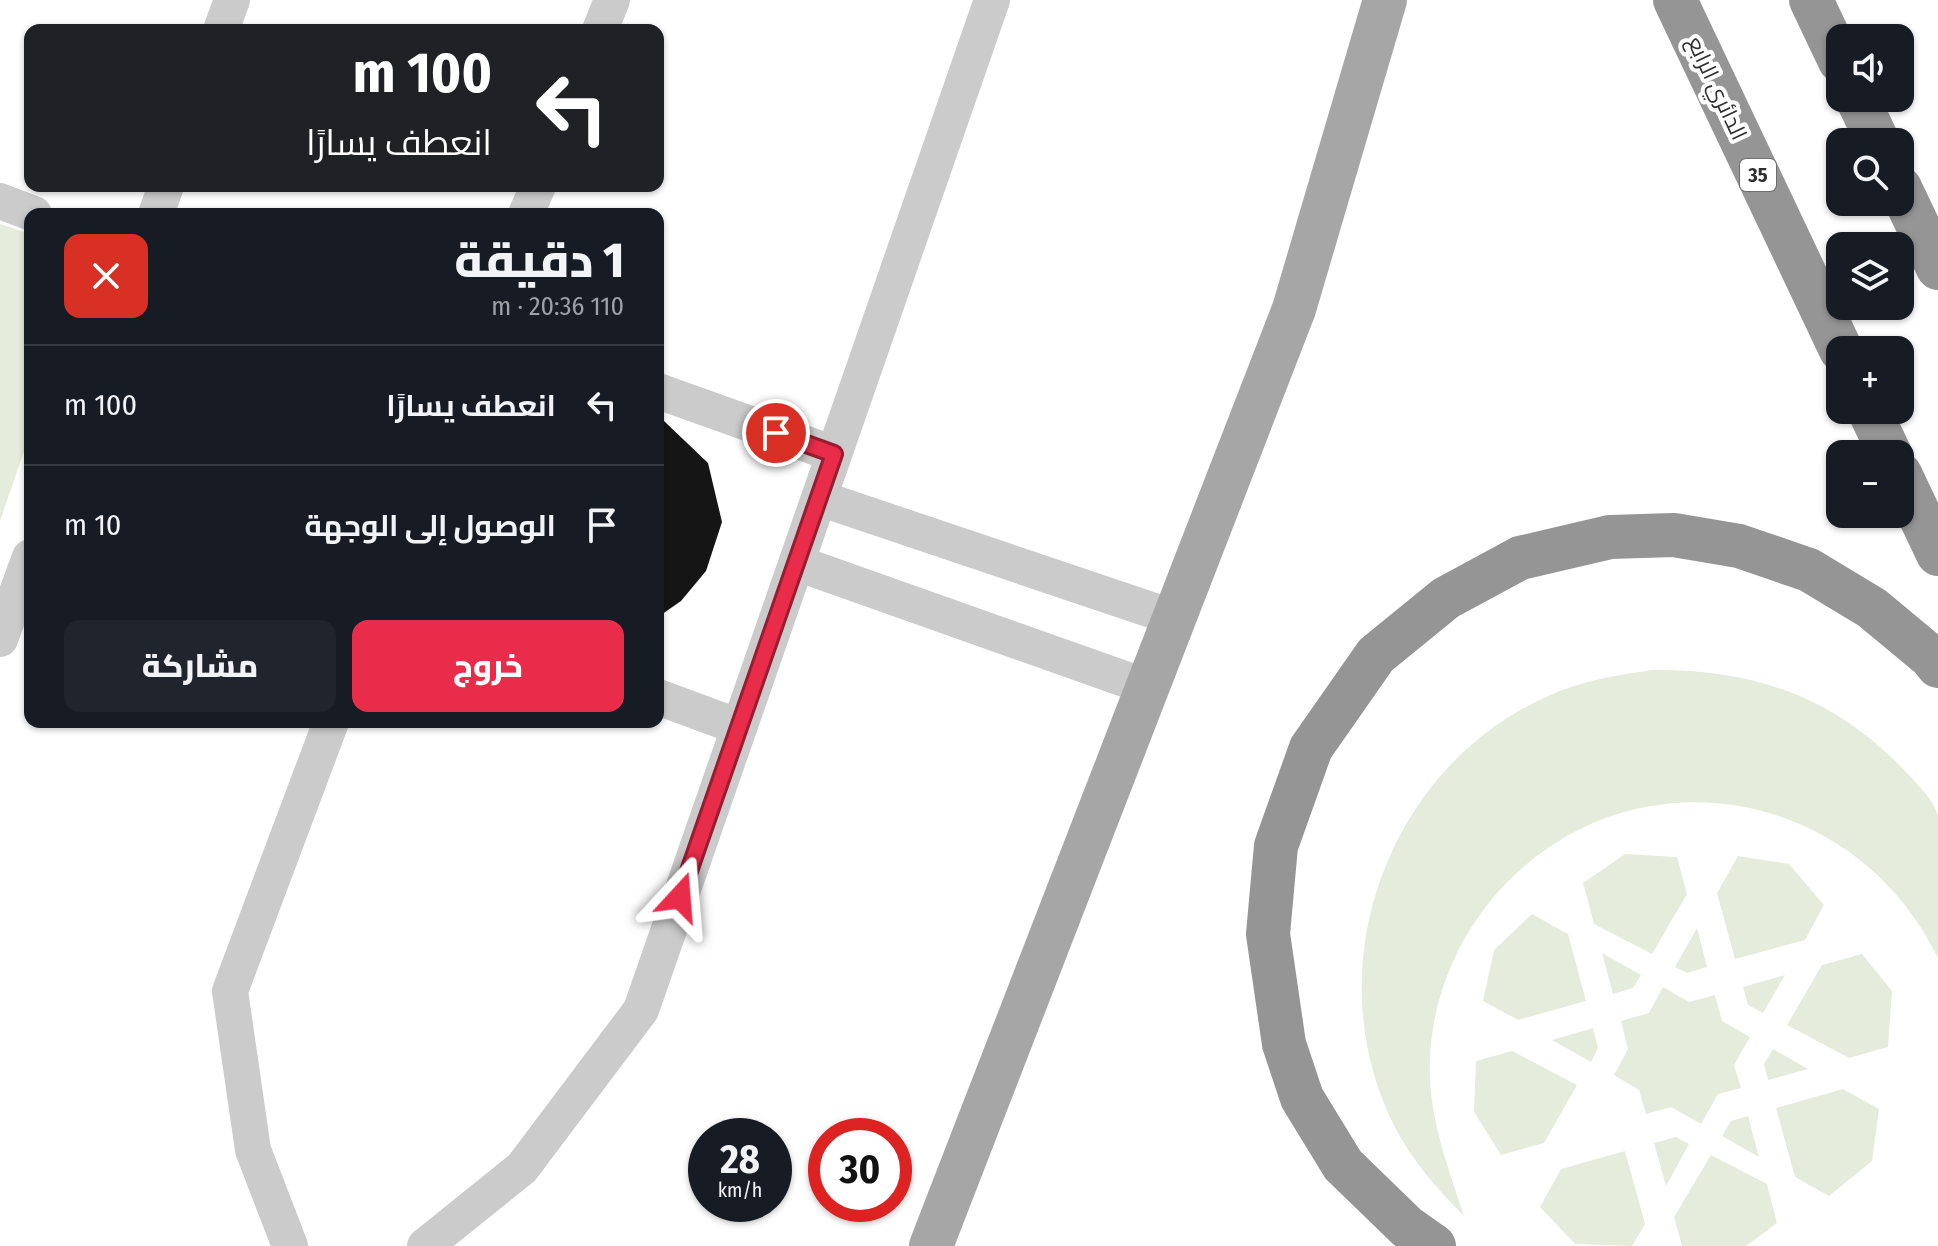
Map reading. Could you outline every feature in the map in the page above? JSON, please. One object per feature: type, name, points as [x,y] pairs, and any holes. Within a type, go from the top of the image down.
[{"type":"highway","name":"الدائري الرابع","points":[[1675,0],[1834,336]]},
{"type":"highway","points":[[1811,0],[1826,32]]},
{"type":"highway","points":[[1913,216],[1938,268]]},
{"type":"highway","points":[[1914,503],[1938,554]]},
{"type":"highway","points":[[1434,1246],[1407,1227],[1343,1165],[1302,1098],[1284,1044],[1268,934],[1276,846],[1311,748],[1376,655],[1446,598],[1520,558],[1610,537],[1674,535],[1739,546],[1809,570],[1872,608],[1938,666]]},
{"type":"main road","points":[[931,1246],[1294,309],[1385,0]]},
{"type":"street","points":[[223,24],[232,0]]},
{"type":"street","points":[[602,24],[612,0]]},
{"type":"street","points":[[425,1246],[522,1168],[641,1010],[992,0]]},
{"type":"street","points":[[0,201],[24,210]]},
{"type":"street","points":[[664,393],[834,454]]},
{"type":"street","points":[[819,498],[1175,618]]},
{"type":"street","points":[[797,563],[1147,687]]},
{"type":"street","points":[[0,639],[24,573]]},
{"type":"street","points":[[664,699],[739,727]]},
{"type":"street","points":[[290,1246],[253,1150],[230,991],[329,728]]},
{"type":"green space","points":[[0,224],[24,232],[24,451],[0,521]]},
{"type":"green space","points":[[1653,670],[1725,675],[1791,692],[1851,724],[1906,772],[1930,799],[1938,817],[1938,958],[1900,900],[1852,854],[1796,823],[1736,805],[1673,803],[1610,816],[1551,846],[1498,892],[1471,928],[1450,968],[1436,1012],[1430,1057],[1432,1098],[1440,1138],[1464,1216],[1427,1176],[1404,1143],[1373,1070],[1362,1006],[1365,943],[1380,881],[1406,824],[1444,772],[1491,729],[1548,696],[1573,686]]},
{"type":"green space","points":[[1625,854],[1677,857],[1687,894],[1652,954],[1594,924],[1583,883]]},
{"type":"green space","points":[[1738,856],[1789,864],[1824,905],[1805,940],[1735,959],[1717,893]]},
{"type":"green space","points":[[1532,914],[1568,934],[1586,1001],[1518,1020],[1483,1001],[1494,950]]},
{"type":"green space","points":[[1697,928],[1707,967],[1687,973],[1675,967]]},
{"type":"green space","points":[[1602,953],[1641,975],[1633,988],[1613,994]]},
{"type":"green space","points":[[1862,954],[1892,991],[1888,1047],[1849,1058],[1787,1025],[1822,965]]},
{"type":"green space","points":[[1785,975],[1763,1013],[1748,1005],[1743,987]]},
{"type":"green space","points":[[1663,987],[1689,1002],[1715,995],[1722,1021],[1750,1037],[1734,1065],[1741,1088],[1718,1094],[1701,1124],[1671,1107],[1646,1114],[1639,1090],[1614,1075],[1628,1049],[1621,1021],[1649,1013]]},
{"type":"green space","points":[[1593,1028],[1598,1048],[1591,1062],[1552,1040]]},
{"type":"green space","points":[[1773,1049],[1808,1069],[1768,1080],[1764,1064]]},
{"type":"green space","points":[[1512,1051],[1577,1085],[1544,1143],[1501,1155],[1474,1112],[1476,1061]]},
{"type":"green space","points":[[1843,1089],[1879,1109],[1872,1161],[1829,1196],[1795,1177],[1776,1108]]},
{"type":"green space","points":[[1748,1116],[1759,1157],[1722,1136],[1731,1121]]},
{"type":"green space","points":[[1676,1137],[1689,1144],[1666,1186],[1654,1143]]},
{"type":"green space","points":[[1625,1151],[1645,1224],[1632,1246],[1575,1244],[1540,1207],[1561,1169]]},
{"type":"green space","points":[[1711,1155],[1767,1184],[1777,1223],[1746,1246],[1682,1246],[1674,1217]]},
{"type":"building","points":[[664,421],[708,463],[722,522],[706,571],[681,601],[664,613]]},
{"type":"route","points":[[680,897],[834,454],[776,433]]}]
